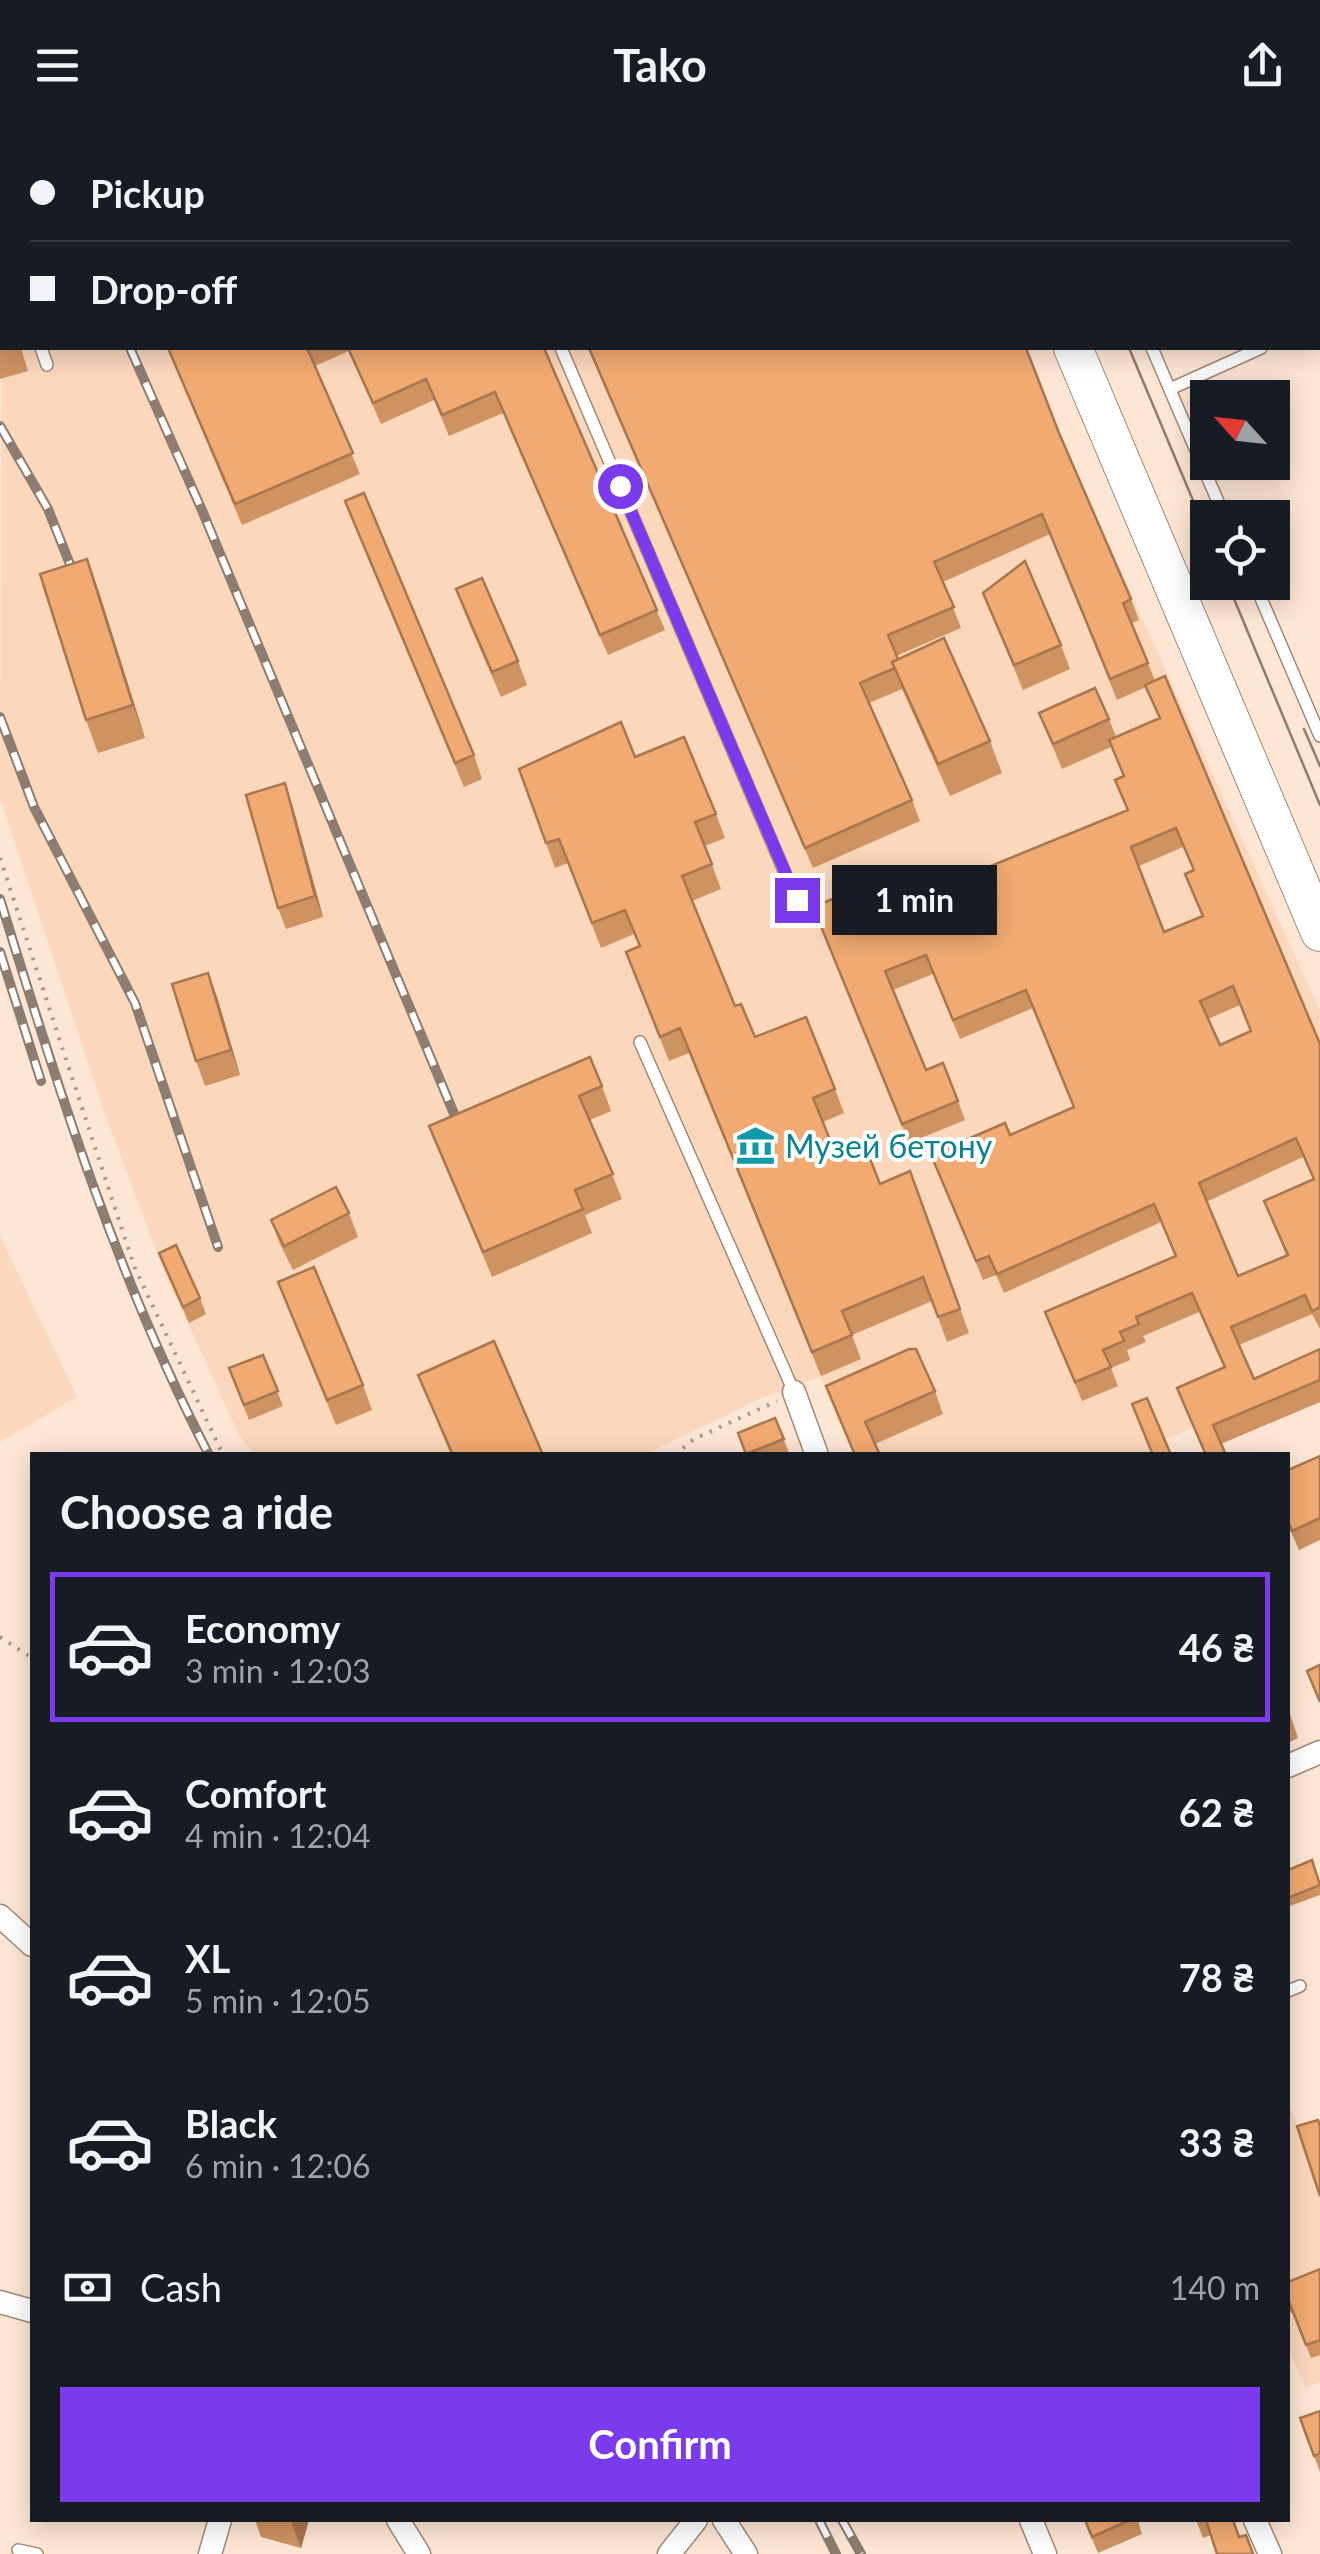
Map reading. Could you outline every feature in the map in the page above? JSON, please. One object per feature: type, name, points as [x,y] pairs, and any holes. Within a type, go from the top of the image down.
[{"type":"main road","points":[[1075,350],[1318,922]]},
{"type":"street","points":[[794,1392],[816,1452]]},
{"type":"street","points":[[1290,1765],[1320,1752]]},
{"type":"street","points":[[0,1916],[30,1944]]},
{"type":"street","points":[[0,2302],[30,2310]]},
{"type":"street","points":[[210,2554],[219,2522]]},
{"type":"street","points":[[399,2522],[419,2554]]},
{"type":"street","points":[[669,2554],[694,2522]]},
{"type":"street","points":[[725,2522],[746,2554]]},
{"type":"street","points":[[1031,2522],[1045,2554]]},
{"type":"street","points":[[1257,2522],[1270,2554]]},
{"type":"lane","points":[[43,350],[47,365]]},
{"type":"lane","points":[[562,350],[797,900]]},
{"type":"lane","points":[[1153,350],[1218,500]]},
{"type":"lane","points":[[1170,390],[1256,350]]},
{"type":"lane","points":[[1262,600],[1320,736]]},
{"type":"lane","points":[[640,1042],[794,1392]]},
{"type":"lane","points":[[18,2550],[37,2554]]},
{"type":"path","points":[[0,858],[134,1266],[222,1452]]},
{"type":"path","points":[[679,1452],[694,1440],[794,1392]]},
{"type":"path","points":[[0,1638],[30,1657]]},
{"type":"shaded area","points":[[1,350],[1021,350],[1320,1011],[1320,1371],[1149,1447],[1150,1452],[853,1452],[820,1377],[762,1398],[650,1452],[251,1452],[238,1433],[163,1269],[104,1111],[0,797]]},
{"type":"shaded area","points":[[0,1236],[77,1397],[0,1442]]},
{"type":"shaded area","points":[[1290,2106],[1302,2139],[1320,2135],[1320,2382],[1306,2388],[1290,2352]]},
{"type":"building","points":[[169,350],[308,350],[353,453],[235,504]]},
{"type":"building","points":[[349,350],[545,350],[657,610],[600,635],[495,392],[442,415],[426,379],[373,403]]},
{"type":"building","points":[[590,350],[1027,350],[1131,599],[1123,603],[1148,663],[1110,679],[1042,514],[934,562],[954,607],[888,635],[898,659],[892,662],[895,668],[860,683],[912,800],[805,848]]},
{"type":"building","points":[[364,493],[474,755],[455,763],[345,501]]},
{"type":"building","points":[[87,559],[133,705],[86,720],[40,574]]},
{"type":"building","points":[[1025,561],[1061,645],[1014,665],[983,593]]},
{"type":"building","points":[[482,578],[518,661],[492,672],[456,589]]},
{"type":"building","points":[[944,638],[990,741],[938,764],[892,662]]},
{"type":"building","points":[[1165,676],[1320,1044],[1320,1307],[1312,1311],[1305,1295],[1231,1327],[1254,1379],[1320,1349],[1320,1380],[1213,1425],[1225,1452],[1205,1452],[1177,1388],[1225,1367],[1192,1293],[1136,1317],[1139,1324],[1120,1332],[1124,1341],[1103,1350],[1111,1367],[1075,1382],[1045,1312],[1176,1256],[1154,1204],[997,1274],[989,1256],[976,1261],[931,1155],[1005,1123],[1010,1135],[1074,1107],[1026,990],[953,1020],[926,955],[885,971],[926,1070],[943,1063],[958,1101],[902,1124],[813,907],[852,891],[863,918],[1128,810],[1115,780],[1124,776],[1109,740],[1160,718],[1145,685]],"holes":[[[1176,828],[1194,870],[1185,874],[1203,916],[1164,932],[1131,847]],[[1233,986],[1251,1031],[1220,1045],[1200,1001]],[[1296,1138],[1314,1179],[1264,1201],[1288,1255],[1238,1276],[1199,1183]]]},
{"type":"building","points":[[1095,688],[1109,719],[1053,744],[1039,713]]},
{"type":"building","points":[[621,722],[635,757],[684,737],[716,814],[695,822],[712,864],[682,876],[735,1006],[741,1004],[755,1037],[806,1017],[835,1089],[813,1098],[837,1157],[865,1146],[880,1184],[910,1171],[960,1309],[938,1317],[923,1277],[842,1311],[852,1335],[812,1352],[680,1028],[660,1037],[626,952],[640,946],[625,910],[592,923],[559,839],[546,843],[519,769]]},
{"type":"building","points":[[285,783],[315,896],[278,908],[246,795]]},
{"type":"building","points":[[208,973],[231,1050],[196,1061],[172,984]]},
{"type":"building","points":[[590,1057],[602,1086],[579,1096],[613,1174],[575,1190],[583,1209],[483,1252],[429,1126]]},
{"type":"building","points":[[336,1187],[349,1213],[284,1246],[271,1220]]},
{"type":"building","points":[[176,1245],[200,1298],[183,1307],[159,1253]]},
{"type":"building","points":[[314,1267],[363,1385],[327,1400],[278,1282]]},
{"type":"building","points":[[494,1341],[542,1452],[452,1452],[418,1375]]},
{"type":"building","points":[[916,1349],[935,1391],[865,1422],[879,1452],[854,1452],[826,1386]]},
{"type":"building","points":[[263,1355],[278,1391],[244,1405],[229,1368]]},
{"type":"building","points":[[1147,1398],[1170,1452],[1152,1452],[1132,1404]]},
{"type":"building","points":[[775,1418],[784,1439],[745,1452],[738,1433]]},
{"type":"building","points":[[1320,1456],[1320,1518],[1292,1531],[1290,1526],[1290,1469]]},
{"type":"building","points":[[1320,1665],[1320,1702],[1307,1671]]},
{"type":"building","points":[[1312,1860],[1320,1885],[1290,1897],[1290,1869]]},
{"type":"building","points":[[1318,2120],[1320,2126],[1320,2196],[1297,2126]]},
{"type":"building","points":[[1320,2269],[1320,2340],[1306,2345],[1290,2304],[1290,2281]]},
{"type":"building","points":[[1320,2411],[1320,2453],[1314,2456],[1300,2418]]},
{"type":"building","points":[[1086,2522],[1126,2522],[1092,2537]]},
{"type":"building","points":[[1207,2522],[1234,2522],[1239,2537],[1246,2535],[1253,2554],[1217,2554]]},
{"type":"tram line","points":[[1130,350],[1193,500]]},
{"type":"tram line","points":[[1235,600],[1320,805]]},
{"type":"tram line","points":[[1304,729],[1320,766]]},
{"type":"railway","points":[[131,350],[201,508],[465,1140]]},
{"type":"railway","points":[[0,426],[48,509],[81,592]]},
{"type":"railway","points":[[0,717],[34,807],[135,1003],[218,1247]]},
{"type":"railway","points":[[0,899],[92,1182],[146,1320],[208,1452]]},
{"type":"railway","points":[[0,952],[41,1081]]},
{"type":"railway","points":[[820,2522],[836,2554]]},
{"type":"railway","points":[[843,2522],[861,2554]]},
{"type":"place","name":"Музей бетону","points":[[755,1145]]},
{"type":"route","points":[[620,486],[797,900]]}]
